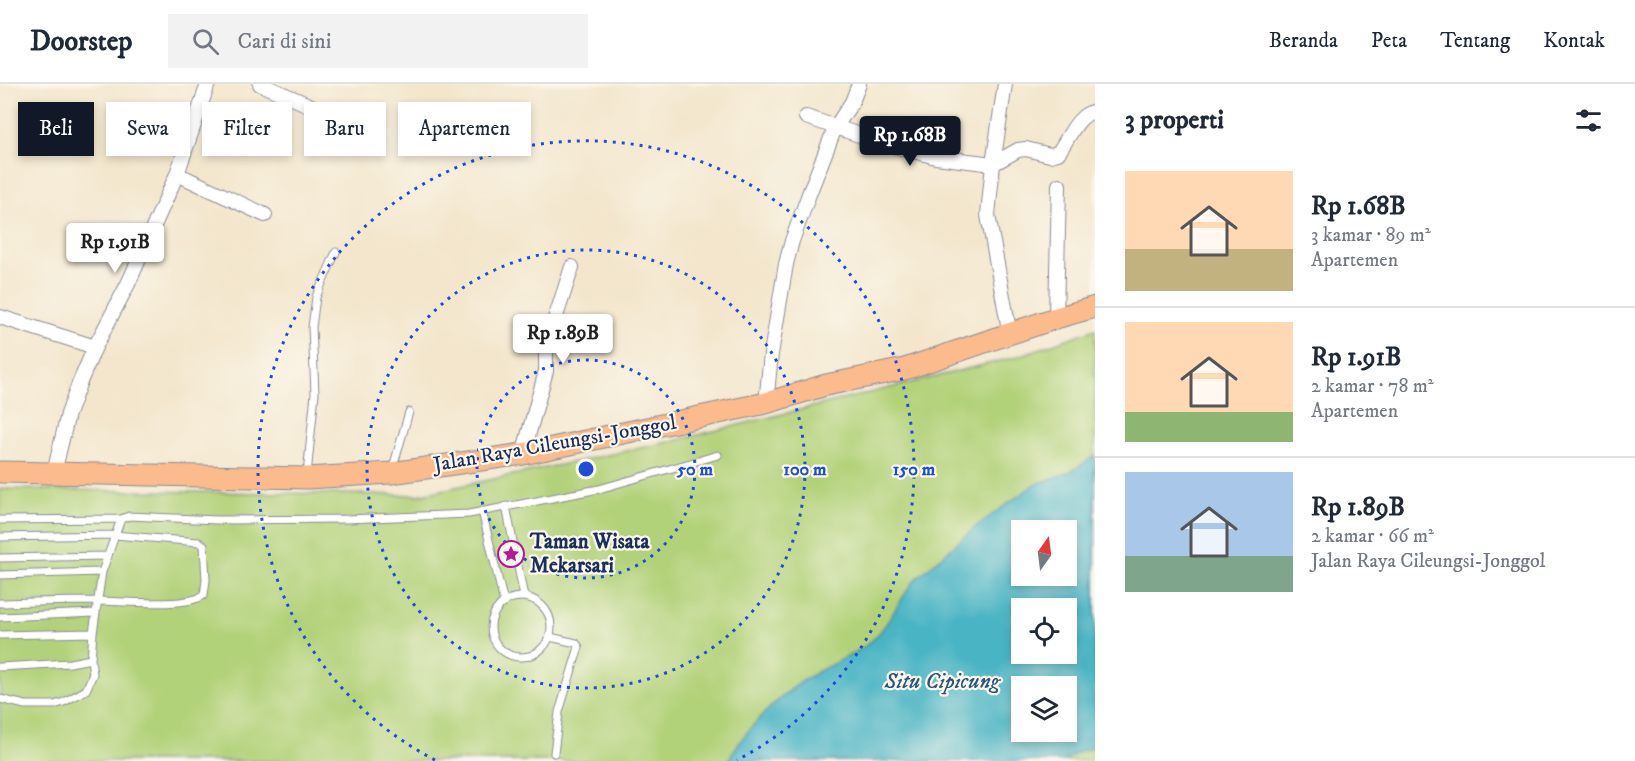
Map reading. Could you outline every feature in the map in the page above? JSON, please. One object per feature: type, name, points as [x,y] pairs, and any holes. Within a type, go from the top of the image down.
[{"type":"main road","name":"Jalan Raya Cileungsi-Jonggol","points":[[0,472],[307,478],[391,473],[523,454],[766,403],[826,385],[905,369],[1095,307]]},
{"type":"street","points":[[54,473],[68,414],[95,347],[128,285],[177,174],[208,84]]},
{"type":"street","points":[[260,84],[304,103]]},
{"type":"street","points":[[766,403],[771,354],[788,256],[809,194],[836,128],[852,102],[859,84]]},
{"type":"street","points":[[1005,84],[988,215],[1010,335]]},
{"type":"street","points":[[806,117],[926,155],[993,164],[1018,150],[1026,149],[1050,155],[1058,153],[1081,118],[1095,111]]},
{"type":"street","points":[[177,174],[265,215]]},
{"type":"street","points":[[1056,318],[1059,185]]},
{"type":"street","points":[[523,454],[546,371],[546,348],[572,267]]},
{"type":"street","points":[[0,317],[95,347]]},
{"type":"lane","points":[[307,478],[315,393],[312,327],[316,297],[336,252]]},
{"type":"lane","points":[[391,473],[409,412]]},
{"type":"lane","points":[[0,520],[121,519],[129,516],[217,520],[347,519],[469,514],[599,489],[718,455]]},
{"type":"lane","points":[[506,506],[524,597]]},
{"type":"lane","points":[[482,511],[504,603]]},
{"type":"lane","points":[[0,699],[25,705],[54,705],[86,690],[93,674],[91,659],[93,633],[102,572],[121,519]]},
{"type":"lane","points":[[0,537],[114,535],[201,542],[204,545],[206,591],[204,595],[196,599],[154,603],[99,601],[0,603]]},
{"type":"lane","points":[[0,558],[108,556]]},
{"type":"lane","points":[[0,574],[102,572]]},
{"type":"lane","points":[[524,597],[537,601],[546,610],[551,622],[550,637],[542,648],[529,656],[513,656],[504,651],[494,639],[492,624],[494,614],[504,603],[513,598],[524,597]]},
{"type":"lane","points":[[0,616],[96,613]]},
{"type":"lane","points":[[0,635],[93,633]]},
{"type":"lane","points":[[550,637],[576,643],[579,647],[562,701],[554,753]]},
{"type":"lane","points":[[0,667],[70,663],[91,659]]},
{"type":"green space","name":"Taman Wisata Mekarsari","points":[[1095,329],[1095,761],[0,761],[0,489],[418,495],[669,442],[1016,357]]},
{"type":"water","name":"Situ Cipicung","points":[[1095,456],[1095,747],[1078,752],[1064,761],[728,761],[744,736],[777,701],[802,682],[870,642],[883,628],[916,579],[979,524],[1034,485],[1070,472]]},
{"type":"place","name":"Taman Wisata Mekarsari","points":[[511,554]]}]
